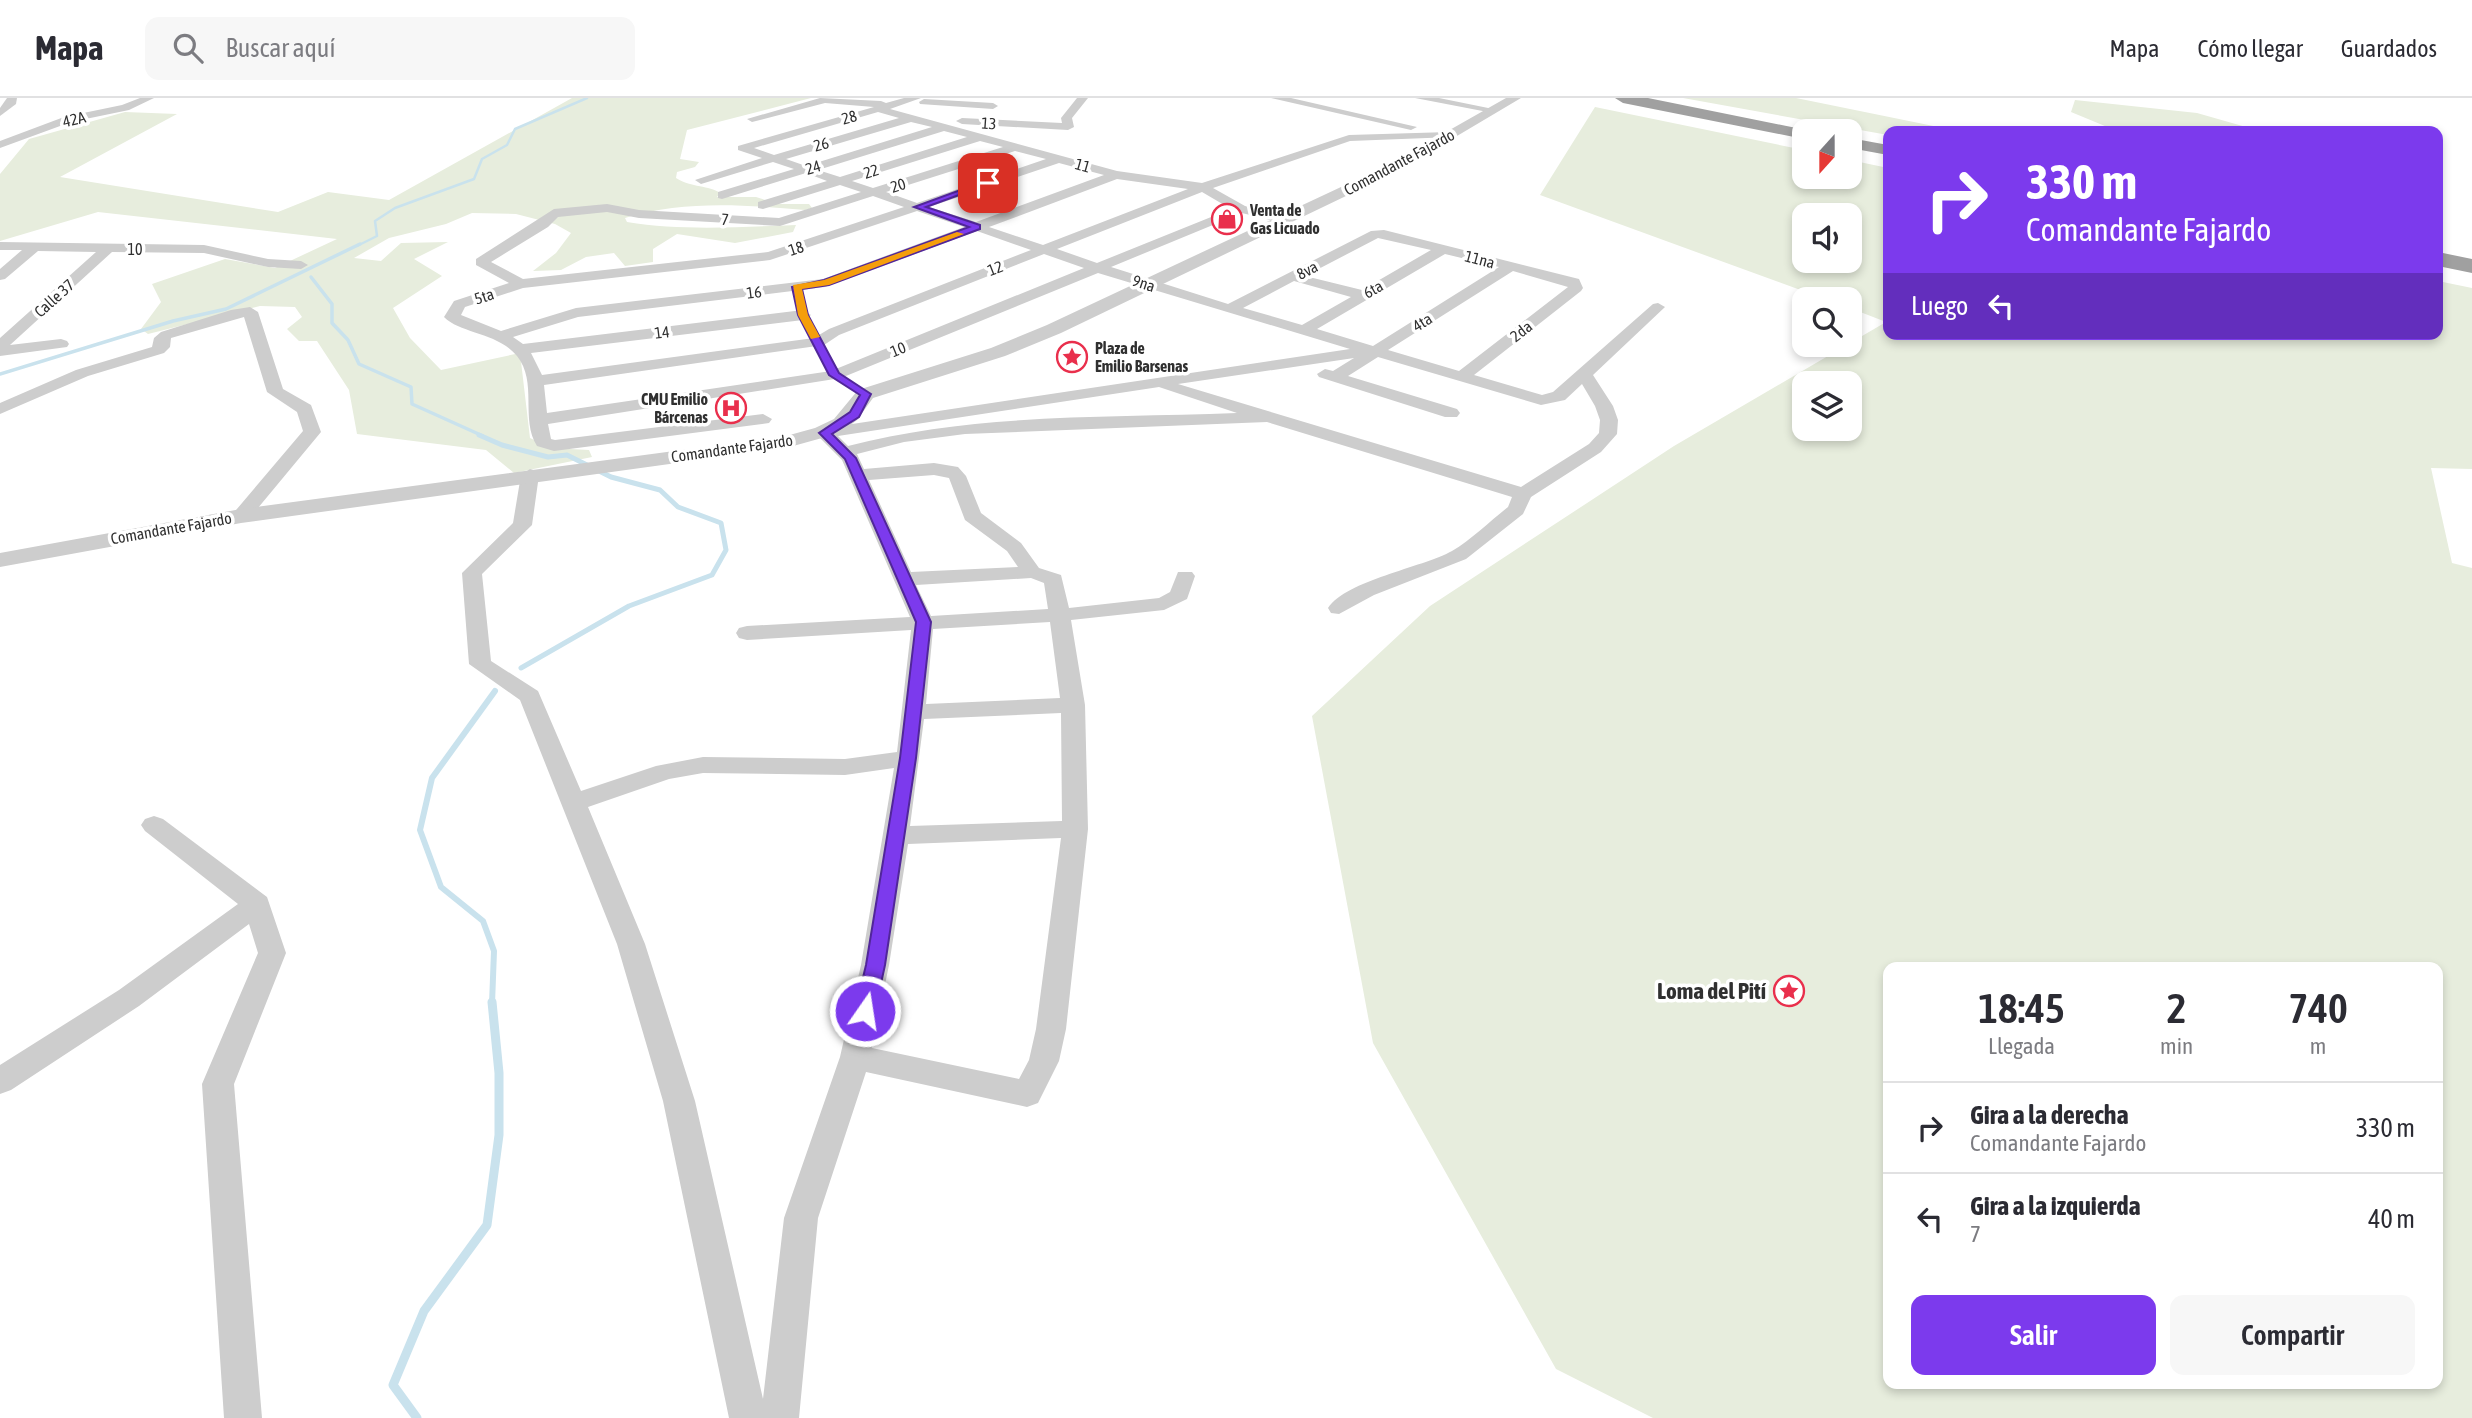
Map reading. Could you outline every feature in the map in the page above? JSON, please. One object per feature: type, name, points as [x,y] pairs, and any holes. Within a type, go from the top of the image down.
[{"type":"highway","points":[[1623,98],[1792,128]]},
{"type":"highway","points":[[1656,98],[1792,127]]},
{"type":"highway","points":[[1862,138],[1883,142]]},
{"type":"highway","points":[[1862,145],[1883,149]]},
{"type":"highway","points":[[2443,260],[2472,266]]},
{"type":"highway","points":[[2443,267],[2472,273]]},
{"type":"street","name":"42A","points":[[0,145],[68,119],[125,108],[149,98]]},
{"type":"street","points":[[1058,110],[1072,111],[1083,98]]},
{"type":"street","points":[[1276,98],[1449,135]]},
{"type":"street","name":"Comandante Fajardo","points":[[0,560],[241,516],[786,442],[825,433],[855,414],[866,394],[998,352],[1149,285],[1393,168],[1515,98]]},
{"type":"street","name":"11","points":[[752,119],[834,99],[884,107],[911,118],[1116,175],[1203,187],[1241,209],[1286,220]]},
{"type":"street","points":[[911,118],[909,115],[923,99],[1004,107]]},
{"type":"street","name":"28","points":[[742,148],[884,107],[923,99]]},
{"type":"street","points":[[0,113],[8,102]]},
{"type":"street","points":[[1376,119],[1412,102],[1493,110]]},
{"type":"street","name":"13","points":[[911,118],[1068,127],[1066,118],[1072,111]]},
{"type":"street","name":"26","points":[[701,180],[911,118]]},
{"type":"street","name":"24","points":[[722,195],[945,127]]},
{"type":"street","name":"12","points":[[536,381],[826,359],[834,332],[1203,187],[1349,138],[1449,135]]},
{"type":"street","name":"22","points":[[762,205],[980,137]]},
{"type":"street","name":"20","points":[[780,222],[1015,147]]},
{"type":"street","name":"9na","points":[[742,148],[1149,285],[1541,400],[1552,400],[1559,396],[1584,374]]},
{"type":"street","name":"18","points":[[521,284],[770,256],[1059,159]]},
{"type":"street","name":"16","points":[[503,335],[576,313],[825,283],[1116,175]]},
{"type":"street","name":"7","points":[[554,213],[607,208],[639,214],[780,222]]},
{"type":"street","name":"10","points":[[537,420],[826,359],[1098,267],[1241,209]]},
{"type":"street","name":"5ta","points":[[521,284],[481,262],[543,224],[554,213]]},
{"type":"street","points":[[780,222],[789,251]]},
{"type":"street","name":"8va","points":[[1231,309],[1376,234],[1384,234]]},
{"type":"street","name":"11na","points":[[1384,234],[1574,282],[1576,285]]},
{"type":"street","name":"10","points":[[0,246],[204,249],[268,264],[301,265]]},
{"type":"street","points":[[0,276],[35,246]]},
{"type":"street","name":"Calle 37","points":[[0,348],[107,249]]},
{"type":"street","name":"6ta","points":[[1305,330],[1443,249]]},
{"type":"street","name":"4ta","points":[[1335,377],[1509,267]]},
{"type":"street","points":[[1294,277],[1362,295]]},
{"type":"street","name":"5ta","points":[[521,284],[459,304],[452,317],[503,335],[522,349],[536,381],[537,420],[543,442],[566,446],[657,433]]},
{"type":"street","name":"2da","points":[[1463,376],[1576,288],[1576,285]]},
{"type":"street","points":[[797,287],[803,315],[826,359],[866,394]]},
{"type":"street","points":[[1339,608],[1367,591],[1459,555],[1516,510],[1523,494],[1574,464],[1595,448],[1608,434],[1609,420],[1604,406],[1584,374],[1658,307]]},
{"type":"street","points":[[0,409],[82,373],[158,350],[162,347],[162,338],[166,335],[236,313],[250,312],[275,392],[305,409],[312,432],[241,516]]},
{"type":"street","name":"14","points":[[522,349],[803,315]]},
{"type":"street","points":[[0,348],[61,344]]},
{"type":"street","points":[[825,433],[1377,350]]},
{"type":"street","points":[[1286,363],[1451,414]]},
{"type":"street","points":[[1391,395],[1430,366]]},
{"type":"street","points":[[1158,384],[1523,494]]},
{"type":"street","points":[[845,452],[903,436],[965,429],[1266,417]]},
{"type":"street","points":[[660,458],[657,433],[763,419]]},
{"type":"street","points":[[780,1418],[801,1218],[855,1056],[875,965],[908,758],[923,622],[858,475],[845,452],[825,433]]},
{"type":"street","points":[[858,475],[934,469],[951,471],[957,476],[972,516],[1014,547],[1032,572]]},
{"type":"street","points":[[530,475],[522,525],[472,573],[480,664],[530,696],[631,944],[679,1101],[748,1418]]},
{"type":"street","points":[[855,1056],[1027,1094],[1044,1061],[1051,1029],[1074,830],[1073,705],[1054,579],[1032,572],[905,579]]},
{"type":"street","points":[[747,632],[1060,615],[1164,604],[1180,595],[1185,576]]},
{"type":"street","points":[[913,712],[1073,705]]},
{"type":"street","points":[[575,802],[665,772],[704,765],[845,767],[908,758]]},
{"type":"street","points":[[154,825],[257,904],[272,953],[218,1084],[243,1418]]},
{"type":"street","points":[[896,835],[1074,830]]},
{"type":"street","points":[[0,1081],[129,998],[257,904]]},
{"type":"green space","points":[[572,98],[811,98],[687,130],[680,159],[699,162],[695,167],[677,172],[676,178],[716,190],[720,193],[717,197],[756,197],[778,204],[809,204],[812,208],[805,210],[692,206],[625,218],[627,222],[647,225],[689,227],[796,225],[793,232],[735,243],[677,234],[653,249],[653,262],[625,266],[614,253],[586,257],[561,270],[533,271],[556,253],[571,233],[555,224],[516,214],[472,213],[446,224],[389,238],[354,258],[381,261],[401,243],[448,242],[414,259],[442,276],[393,308],[410,338],[441,370],[520,353],[530,438],[551,448],[589,450],[592,457],[514,473],[486,450],[357,434],[349,390],[317,341],[299,341],[287,329],[302,317],[295,307],[260,306],[148,334],[141,329],[161,302],[152,284],[225,259],[275,268],[337,239],[98,212],[0,241],[0,174],[29,139],[125,112],[177,114],[60,177],[278,212],[328,192],[389,200]]},
{"type":"green space","points":[[1683,98],[1796,98],[1933,126],[1883,126],[1883,134],[1862,130],[1862,119],[1799,119]]},
{"type":"green space","points":[[2075,100],[2197,113],[2242,126],[2105,126],[2071,112]]},
{"type":"green space","points":[[1595,107],[1792,148],[1792,189],[1862,189],[1862,163],[1883,167],[1883,321],[1862,313],[1862,287],[1792,287],[1540,195]]},
{"type":"green space","points":[[2443,282],[2472,288],[2472,469],[2431,468],[2452,563],[2472,568],[2472,1418],[1653,1418],[1556,1369],[1373,1043],[1312,716],[1430,606],[1674,446],[1792,377],[1792,441],[1862,441],[1862,371],[1802,371],[1826,357],[1862,357],[1862,336],[1883,324],[1883,340],[2443,340]]},
{"type":"waterway","points":[[357,246],[377,236],[375,221],[395,208],[474,179],[482,159],[507,145],[515,129],[587,98]]},
{"type":"waterway","points":[[0,374],[173,321],[226,309],[360,244]]},
{"type":"waterway","points":[[311,277],[332,304],[332,323],[348,340],[359,364],[411,387],[412,404],[483,436]]},
{"type":"waterway","points":[[479,435],[502,445],[548,457],[567,455],[611,477],[660,490],[678,507],[721,523],[726,550],[712,575],[629,606],[521,668]]},
{"type":"waterway","points":[[492,1003],[494,951],[483,921],[441,887],[420,830],[432,778],[495,691]]},
{"type":"waterway","points":[[417,1418],[393,1385],[424,1311],[487,1225],[499,1135],[499,1073],[492,1003]]},
{"type":"slow traffic","points":[[815,337],[803,315],[797,287],[825,283],[960,234]]},
{"type":"place","name":"Venta de Gas Licuado","points":[[1227,219]]},
{"type":"place","name":"Plaza de Emilio Barsenas","points":[[1072,357]]},
{"type":"place","name":"CMU Emilio Bárcenas","points":[[731,408]]},
{"type":"place","name":"Loma del Pití","points":[[1789,991]]},
{"type":"route","points":[[865,1011],[875,965],[908,758],[923,622],[850,458],[825,433],[855,414],[866,394],[835,375],[803,315],[797,287],[825,283],[977,227],[918,207],[988,183]]}]
